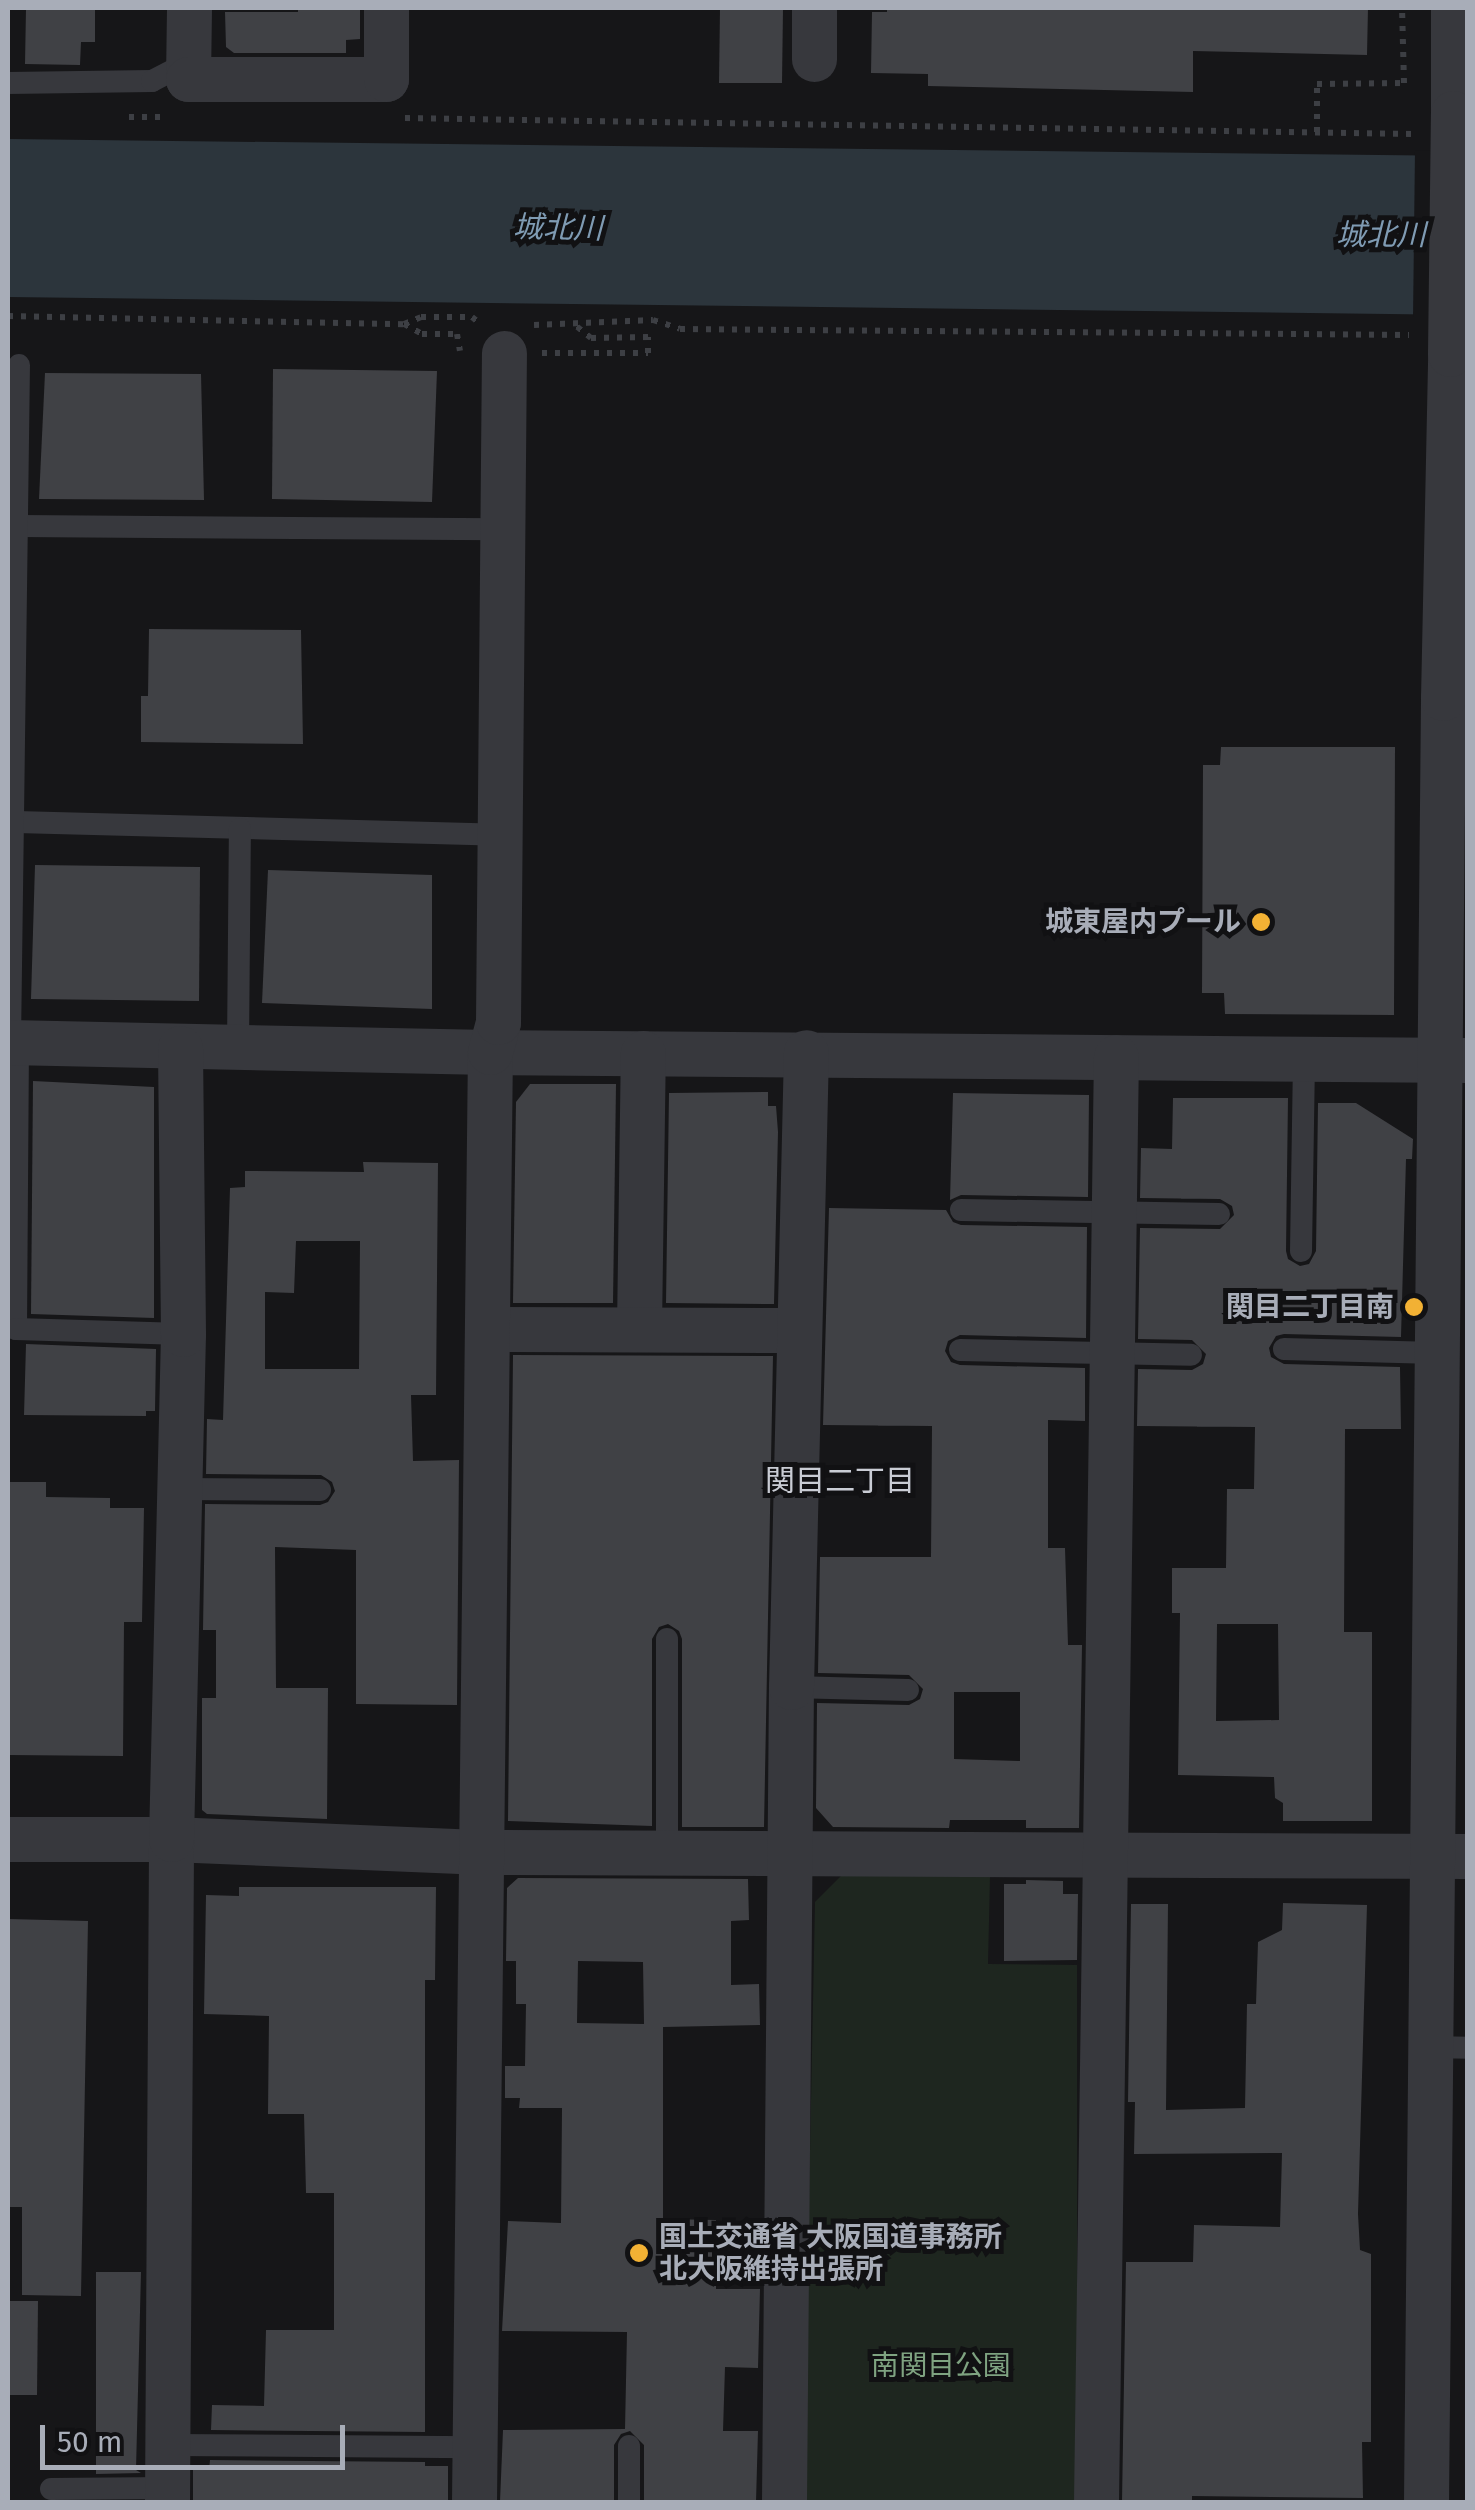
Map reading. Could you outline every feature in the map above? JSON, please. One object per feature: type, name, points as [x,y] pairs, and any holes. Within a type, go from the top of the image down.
[{"type":"street","points":[[189,8],[188,79],[386,79],[386,8]]},
{"type":"street","points":[[814,8],[814,58]]},
{"type":"street","points":[[1426,2502],[1448,2047],[1450,1855],[1436,1352],[1455,1060],[1455,698],[1439,344],[1442,124],[1453,8]]},
{"type":"street","points":[[474,2502],[490,1052],[498,1022],[501,334]]},
{"type":"street","points":[[12,1042],[490,1052],[1455,1060]]},
{"type":"street","points":[[168,2478],[171,1840],[183,1334],[180,1048]]},
{"type":"street","points":[[639,1328],[643,1052]]},
{"type":"street","points":[[784,2502],[790,1687],[806,1052]]},
{"type":"street","points":[[1096,2502],[1116,1057]]},
{"type":"street","points":[[487,1329],[796,1330]]},
{"type":"street","points":[[8,1839],[171,1840],[484,1852],[1450,1855]]},
{"type":"lane","points":[[8,83],[152,81],[188,62]]},
{"type":"lane","points":[[19,365],[12,1042],[16,1329],[183,1334]]},
{"type":"lane","points":[[20,526],[501,530]]},
{"type":"lane","points":[[16,822],[499,835]]},
{"type":"lane","points":[[238,1047],[240,829]]},
{"type":"lane","points":[[1301,1251],[1304,1058]]},
{"type":"lane","points":[[961,1210],[1218,1214]]},
{"type":"lane","points":[[1284,1349],[1436,1352]]},
{"type":"lane","points":[[960,1350],[1191,1355]]},
{"type":"lane","points":[[179,1488],[320,1490]]},
{"type":"lane","points":[[666,1639],[667,1852]]},
{"type":"lane","points":[[790,1687],[908,1690]]},
{"type":"lane","points":[[628,2502],[629,2446]]},
{"type":"lane","points":[[51,2489],[475,2447]]},
{"type":"path","points":[[1317,132],[1316,84],[1404,83],[1402,8]]},
{"type":"path","points":[[816,109],[816,121]]},
{"type":"path","points":[[122,117],[180,117]]},
{"type":"path","points":[[386,118],[816,121],[1317,132],[1442,124]]},
{"type":"path","points":[[8,316],[404,324],[421,317],[472,317],[501,334],[648,352],[648,338],[591,338],[575,325]]},
{"type":"path","points":[[501,334],[591,320],[653,320],[680,329],[1439,344]]},
{"type":"path","points":[[404,324],[422,334],[457,334],[458,352]]},
{"type":"green space","name":"南関目公園","points":[[845,1872],[990,1877],[988,1964],[1077,1965],[1077,2502],[803,2502],[815,1902]]},
{"type":"water","name":"城北川","points":[[8,139],[1467,156],[1467,315],[8,297]]},
{"type":"pier","points":[[1415,150],[1468,151],[1468,320],[1413,320]]},
{"type":"building","points":[[26,8],[95,8],[95,42],[81,42],[80,65],[25,64]]},
{"type":"building","points":[[298,8],[360,8],[360,39],[346,40],[346,53],[234,53],[226,47],[225,12],[298,12]]},
{"type":"building","points":[[720,8],[783,8],[782,83],[719,83]]},
{"type":"building","points":[[887,8],[1368,8],[1367,55],[1193,51],[1193,92],[928,86],[928,74],[871,73],[872,12],[887,12]]},
{"type":"building","points":[[273,369],[437,371],[432,502],[272,499]]},
{"type":"building","points":[[45,373],[201,374],[204,500],[39,499]]},
{"type":"building","points":[[149,629],[301,630],[303,744],[141,742],[141,696],[148,696]]},
{"type":"building","points":[[1221,747],[1395,747],[1394,1015],[1225,1014],[1224,993],[1202,993],[1203,765],[1220,765]]},
{"type":"building","points":[[35,865],[200,867],[199,1001],[31,999]]},
{"type":"building","points":[[268,870],[432,875],[432,1009],[262,1003]]},
{"type":"building","points":[[33,1081],[154,1087],[154,1318],[31,1314]]},
{"type":"building","points":[[530,1084],[616,1084],[613,1303],[513,1303],[516,1102]]},
{"type":"building","points":[[768,1092],[768,1106],[776,1106],[778,1132],[774,1304],[666,1303],[669,1093]]},
{"type":"building","points":[[953,1093],[1089,1095],[1088,1197],[961,1195],[950,1200]]},
{"type":"building","points":[[1173,1098],[1288,1098],[1286,1251],[1288,1259],[1300,1266],[1309,1264],[1316,1251],[1318,1103],[1356,1103],[1413,1139],[1412,1159],[1406,1159],[1401,1337],[1284,1334],[1276,1336],[1269,1348],[1271,1357],[1284,1364],[1400,1367],[1401,1429],[1345,1429],[1344,1632],[1372,1632],[1372,1821],[1283,1821],[1283,1803],[1275,1798],[1274,1777],[1178,1775],[1180,1613],[1172,1613],[1172,1568],[1226,1568],[1227,1489],[1254,1489],[1255,1427],[1137,1426],[1138,1369],[1192,1370],[1203,1364],[1206,1354],[1192,1340],[1138,1339],[1140,1228],[1220,1229],[1234,1215],[1232,1206],[1220,1199],[1140,1198],[1141,1148],[1172,1149]],"holes":[[[1217,1624],[1278,1624],[1279,1720],[1216,1721]]]},
{"type":"building","points":[[363,1162],[438,1163],[436,1395],[411,1395],[413,1461],[459,1460],[457,1705],[356,1704],[356,1550],[275,1547],[276,1688],[328,1688],[327,1819],[207,1814],[202,1810],[202,1698],[216,1698],[216,1630],[203,1630],[205,1504],[320,1505],[328,1502],[335,1491],[332,1482],[321,1475],[206,1474],[207,1419],[223,1420],[230,1188],[245,1187],[245,1171],[364,1172]],"holes":[[[296,1241],[360,1241],[359,1369],[265,1369],[265,1292],[294,1293]]]},
{"type":"building","points":[[829,1208],[946,1210],[953,1222],[961,1225],[1087,1227],[1086,1338],[960,1335],[948,1341],[945,1351],[951,1362],[960,1365],[1085,1368],[1085,1421],[1048,1420],[1048,1548],[1065,1548],[1068,1645],[1082,1645],[1079,1828],[1026,1828],[1026,1820],[950,1820],[949,1828],[833,1827],[816,1808],[817,1703],[909,1705],[920,1699],[923,1689],[909,1675],[818,1673],[820,1557],[931,1557],[932,1426],[823,1425]],"holes":[[[954,1692],[1020,1692],[1020,1761],[954,1759]]]},
{"type":"building","points":[[26,1344],[156,1349],[155,1411],[146,1411],[146,1416],[24,1415]]},
{"type":"building","points":[[513,1355],[773,1356],[764,1827],[682,1827],[682,1639],[679,1631],[668,1624],[659,1627],[652,1639],[652,1826],[508,1821]]},
{"type":"building","points":[[8,1482],[46,1482],[46,1497],[110,1498],[110,1508],[144,1508],[142,1622],[124,1622],[123,1756],[8,1755]]},
{"type":"building","points":[[518,1878],[748,1879],[749,1920],[731,1921],[731,1985],[759,1984],[760,2025],[663,2027],[663,2219],[716,2220],[716,2289],[760,2289],[758,2368],[725,2367],[723,2431],[758,2431],[756,2502],[644,2502],[644,2445],[630,2431],[621,2434],[614,2445],[614,2502],[500,2501],[503,2430],[625,2429],[627,2332],[502,2331],[508,2221],[561,2223],[562,2108],[519,2108],[520,2098],[505,2098],[505,2066],[525,2066],[526,2004],[516,2004],[516,1961],[506,1961],[507,1888]],"holes":[[[578,1961],[643,1962],[644,2024],[577,2023]]]},
{"type":"building","points":[[1026,1880],[1063,1881],[1063,1894],[1078,1894],[1077,1960],[1004,1961],[1004,1884],[1026,1884]]},
{"type":"building","points":[[239,1887],[436,1887],[435,1980],[425,1980],[425,2432],[211,2430],[212,2405],[264,2406],[266,2330],[334,2330],[334,2193],[306,2193],[304,2114],[268,2114],[269,2016],[204,2014],[206,1895],[239,1896]]},
{"type":"building","points":[[1283,1903],[1367,1905],[1358,2214],[1360,2250],[1371,2254],[1371,2442],[1362,2442],[1363,2498],[1192,2496],[1192,2502],[1122,2502],[1126,2262],[1193,2262],[1194,2225],[1280,2227],[1282,2153],[1134,2154],[1135,2102],[1128,2102],[1131,1904],[1168,1904],[1166,2110],[1245,2108],[1247,2004],[1256,2004],[1258,1942],[1282,1930]]},
{"type":"building","points":[[8,1919],[88,1921],[81,2296],[22,2295],[22,2207],[8,2207]]},
{"type":"building","points":[[96,2272],[141,2272],[136,2470],[141,2473],[96,2474]]},
{"type":"building","points":[[8,2301],[38,2301],[37,2395],[8,2395]]},
{"type":"building","points":[[210,2460],[425,2462],[425,2466],[448,2466],[448,2502],[193,2502],[193,2470],[209,2470]]},
{"type":"place","name":"城東屋内プール","points":[[1261,922]]},
{"type":"place","name":"関目二丁目南","points":[[1414,1307]]},
{"type":"place","name":"国土交通省 大阪国道事務所 北大阪維持出張所","points":[[639,2253]]},
{"type":"district","name":"関目二丁目","points":[[840,1481]]}]
